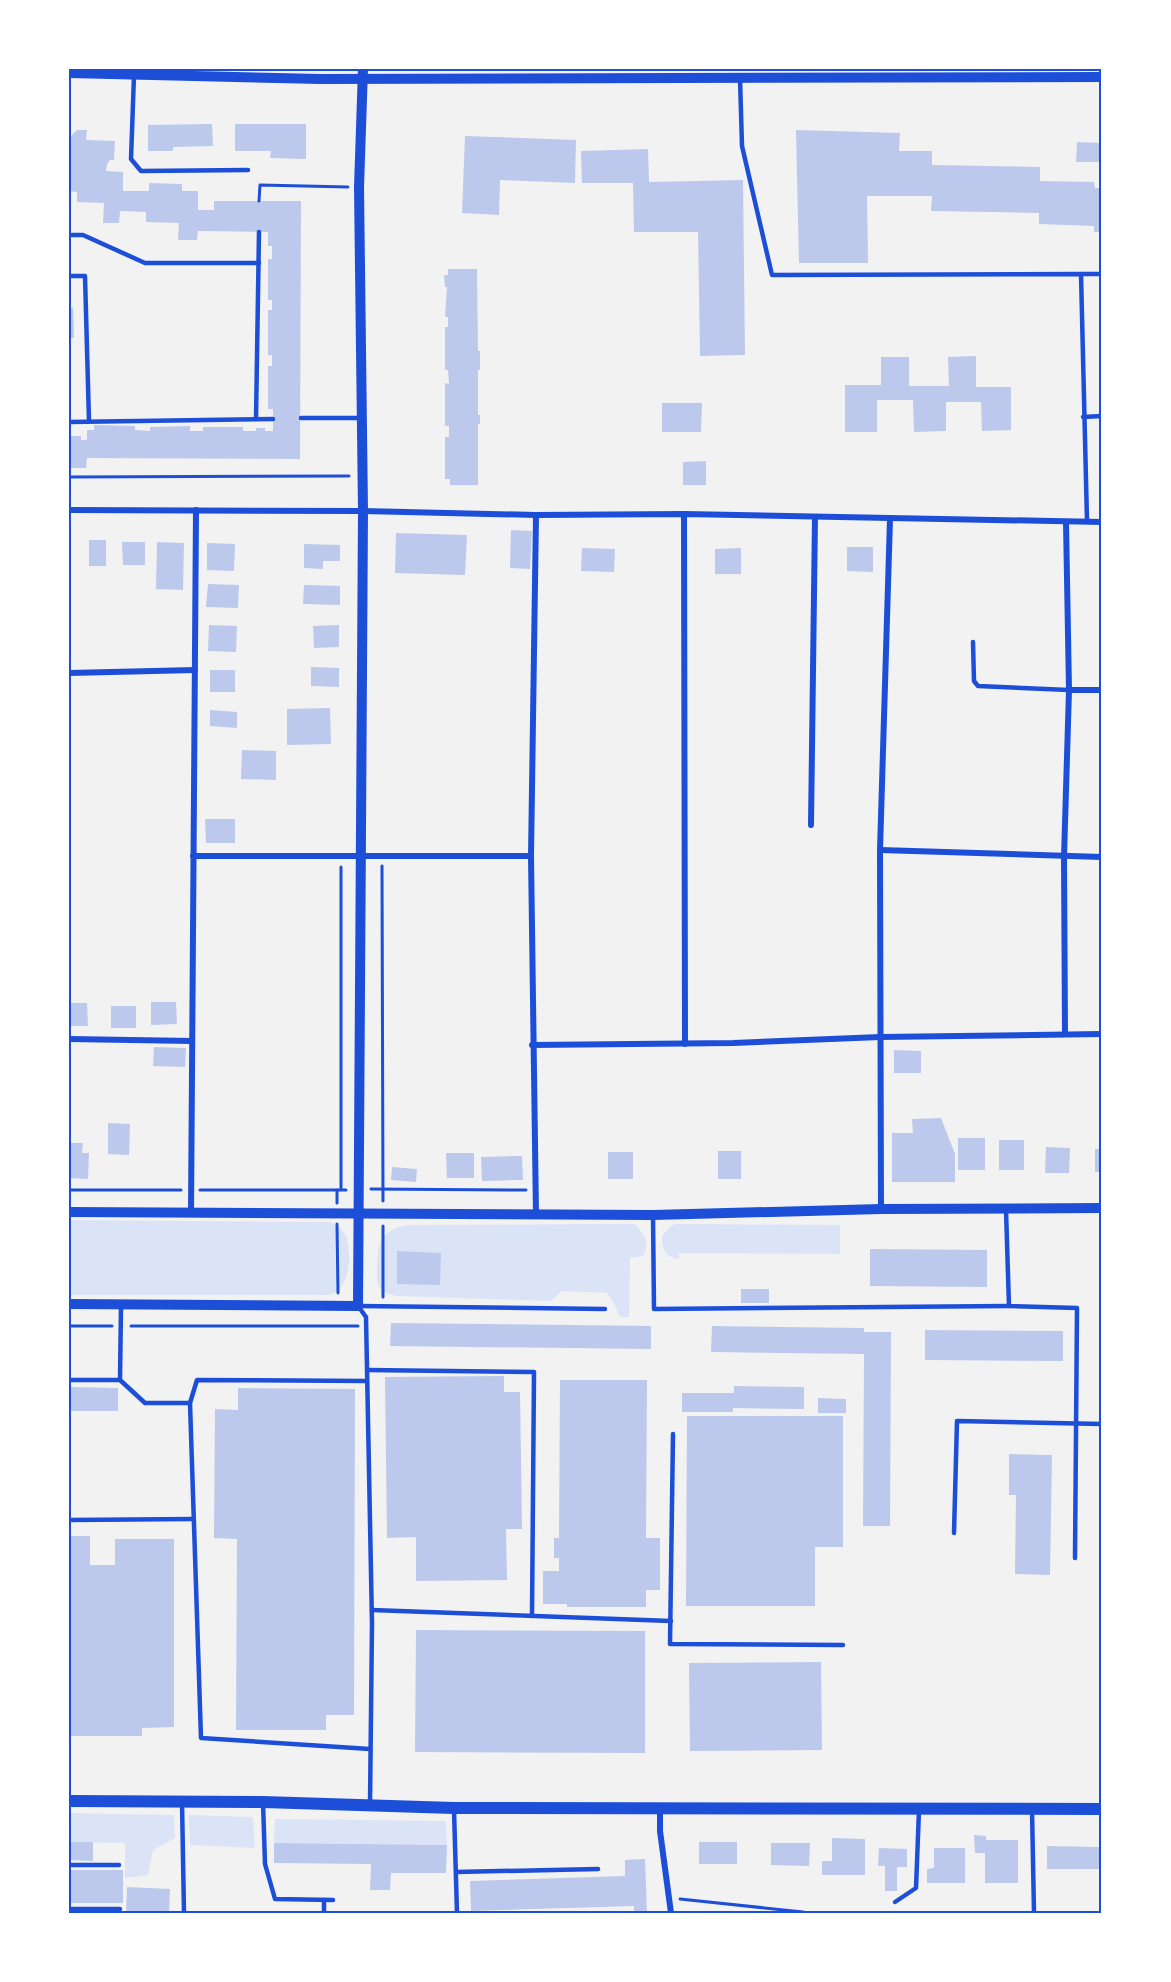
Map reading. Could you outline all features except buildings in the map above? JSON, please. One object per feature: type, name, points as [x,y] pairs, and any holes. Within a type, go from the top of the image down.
[{"type":"main road","points":[[69,1801],[263,1802],[454,1808],[1102,1809]]},
{"type":"street","points":[[69,73],[740,78],[1102,77]]},
{"type":"street","points":[[69,1305],[358,1306],[363,476],[358,187],[363,74]]},
{"type":"street","points":[[69,510],[363,511],[536,515],[684,514],[1102,522]]},
{"type":"street","points":[[191,1213],[196,510]]},
{"type":"street","points":[[684,514],[685,1044]]},
{"type":"street","points":[[536,515],[531,856],[536,1215]]},
{"type":"street","points":[[811,825],[814,517]]},
{"type":"street","points":[[881,1209],[880,850],[890,519]]},
{"type":"street","points":[[1065,1034],[1064,857],[1069,690],[1066,522]]},
{"type":"street","points":[[69,673],[195,670]]},
{"type":"street","points":[[1069,690],[1102,690]]},
{"type":"street","points":[[880,850],[1102,857]]},
{"type":"street","points":[[193,856],[531,856]]},
{"type":"street","points":[[532,1045],[685,1044],[880,1037],[1102,1034]]},
{"type":"street","points":[[69,1039],[192,1041]]},
{"type":"street","points":[[69,1212],[653,1215],[881,1209],[1102,1208]]},
{"type":"street","points":[[660,1808],[660,1831],[671,1913]]},
{"type":"lane","points":[[134,75],[132,159],[141,171],[248,170]]},
{"type":"lane","points":[[740,78],[742,146],[772,275],[1102,274]]},
{"type":"lane","points":[[256,419],[259,232]]},
{"type":"lane","points":[[69,235],[83,235],[145,263],[259,263]]},
{"type":"lane","points":[[1081,274],[1087,521]]},
{"type":"lane","points":[[69,276],[85,276],[89,421]]},
{"type":"lane","points":[[1083,417],[1102,416]]},
{"type":"lane","points":[[301,418],[362,418]]},
{"type":"lane","points":[[69,422],[273,419]]},
{"type":"lane","points":[[973,642],[974,681],[978,686],[1069,690]]},
{"type":"lane","points":[[1006,1210],[1009,1306]]},
{"type":"lane","points":[[653,1215],[654,1309],[1009,1306],[1077,1308],[1075,1558]]},
{"type":"lane","points":[[120,1380],[121,1305]]},
{"type":"lane","points":[[358,1306],[605,1309]]},
{"type":"lane","points":[[358,1306],[366,1317],[372,1610],[370,1804]]},
{"type":"lane","points":[[367,1370],[534,1372],[532,1616]]},
{"type":"lane","points":[[69,1380],[120,1380],[145,1403],[190,1403]]},
{"type":"lane","points":[[367,1381],[197,1380],[190,1403],[201,1738],[370,1749]]},
{"type":"lane","points":[[954,1533],[957,1420],[1102,1424]]},
{"type":"lane","points":[[673,1434],[670,1644],[843,1645]]},
{"type":"lane","points":[[69,1520],[194,1519]]},
{"type":"lane","points":[[372,1610],[671,1621]]},
{"type":"lane","points":[[182,1802],[184,1913]]},
{"type":"lane","points":[[263,1802],[265,1864],[275,1899],[333,1900]]},
{"type":"lane","points":[[454,1808],[458,1913]]},
{"type":"lane","points":[[1032,1809],[1034,1913]]},
{"type":"lane","points":[[896,1902],[916,1888],[919,1810]]},
{"type":"lane","points":[[69,1865],[119,1865]]},
{"type":"lane","points":[[456,1872],[598,1869]]},
{"type":"lane","points":[[324,1900],[324,1913]]},
{"type":"lane","points":[[69,1909],[120,1909]]},
{"type":"path","points":[[259,201],[260,185],[358,187]]},
{"type":"path","points":[[69,477],[363,476]]},
{"type":"path","points":[[338,1306],[341,855]]},
{"type":"path","points":[[382,855],[384,1306]]},
{"type":"path","points":[[69,1190],[535,1190]]},
{"type":"path","points":[[69,1326],[366,1326]]},
{"type":"path","points":[[670,1898],[803,1912]]},
{"type":"shaded area","points":[[69,1220],[331,1222],[345,1234],[349,1248],[349,1265],[341,1287],[335,1293],[327,1295],[69,1295]]},
{"type":"shaded area","points":[[634,1224],[641,1231],[646,1247],[643,1256],[630,1258],[629,1317],[620,1317],[607,1293],[562,1291],[551,1301],[397,1296],[384,1291],[377,1282],[379,1246],[386,1234],[399,1227],[408,1225]]},
{"type":"shaded area","points":[[672,1225],[840,1225],[840,1254],[679,1253],[679,1259],[667,1254],[662,1241],[662,1236]]},
{"type":"shaded area","points":[[69,1813],[174,1815],[175,1838],[153,1850],[148,1875],[125,1878],[125,1843],[69,1842]]},
{"type":"shaded area","points":[[189,1815],[253,1817],[255,1848],[190,1845]]},
{"type":"shaded area","points":[[275,1819],[446,1821],[447,1845],[274,1843]]}]
